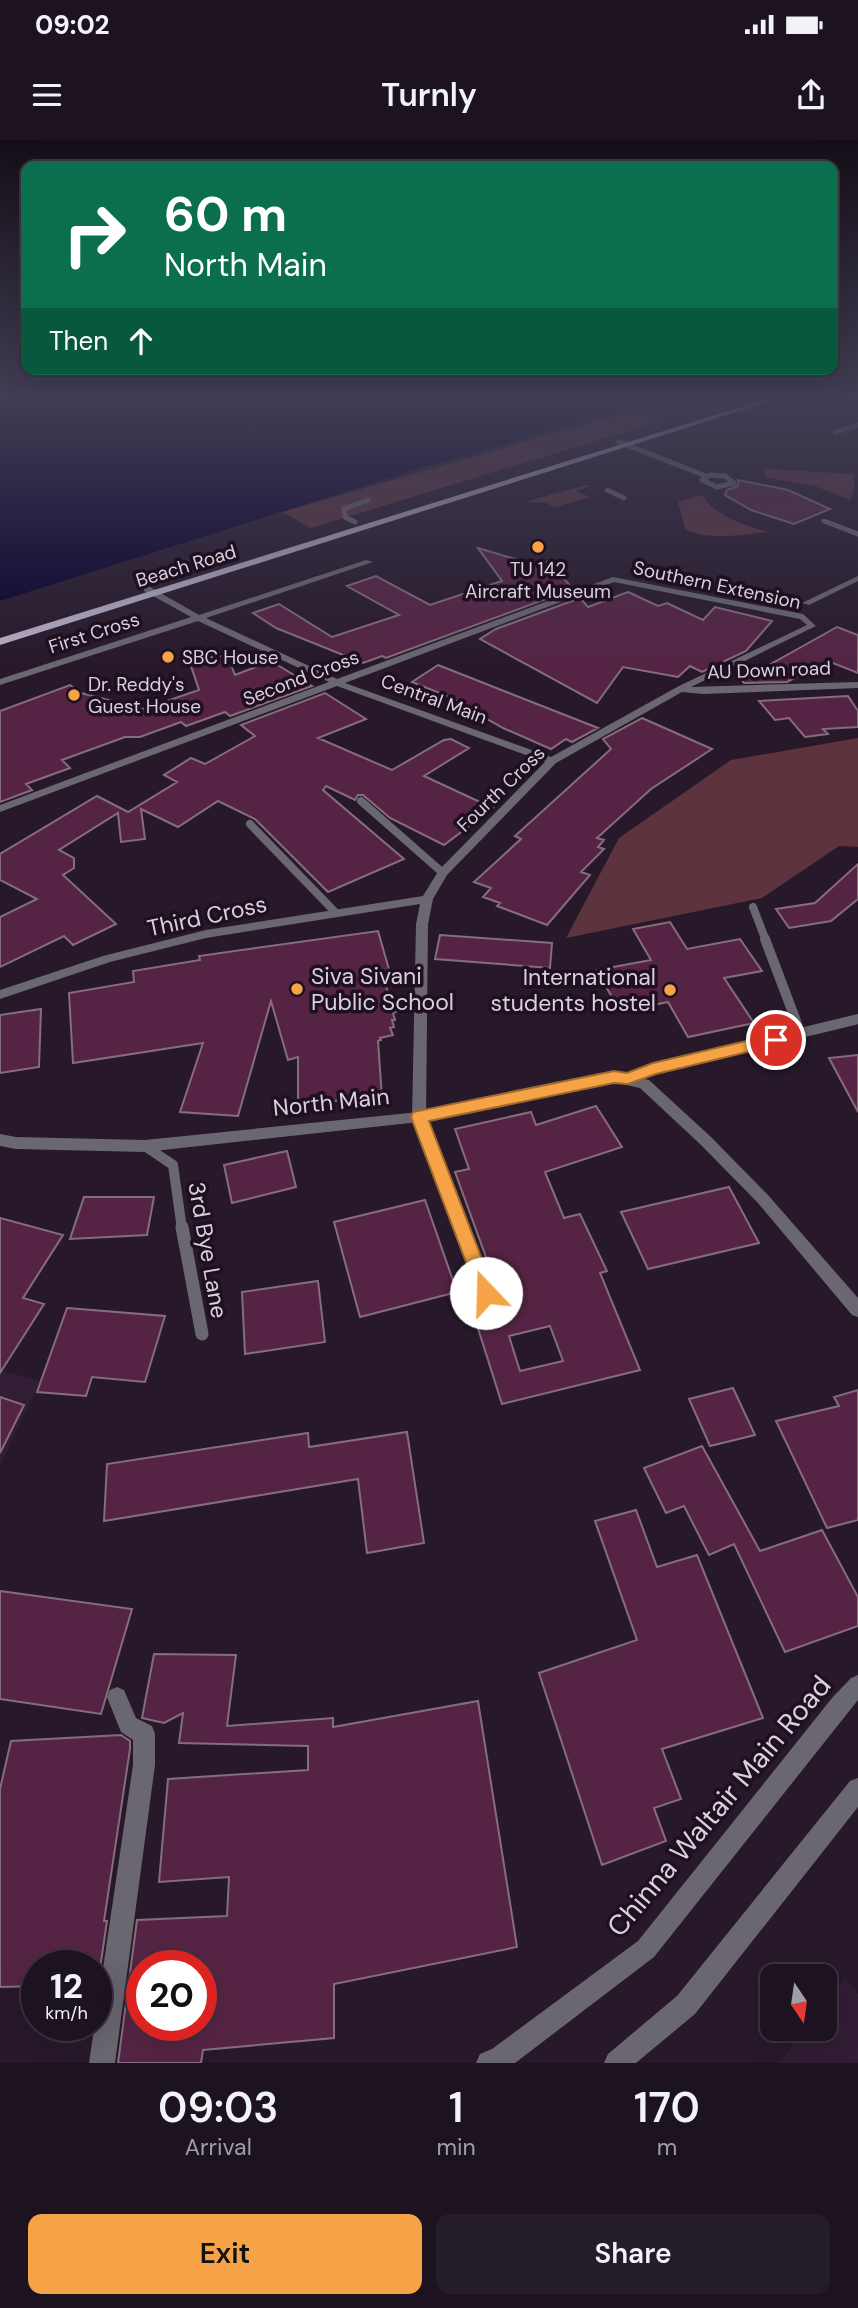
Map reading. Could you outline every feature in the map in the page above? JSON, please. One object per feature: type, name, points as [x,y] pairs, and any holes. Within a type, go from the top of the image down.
[{"type":"main road","name":"Beach Road","points":[[0,642],[355,522],[478,486]]},
{"type":"main road","name":"Beach Road","points":[[0,635],[151,591],[487,486]]},
{"type":"street","name":"First Cross","points":[[0,682],[369,562]]},
{"type":"street","points":[[806,603],[858,578]]},
{"type":"street","name":"Southern Extension","points":[[613,579],[803,617],[812,626]]},
{"type":"street","name":"Second Cross","points":[[0,809],[613,579]]},
{"type":"street","name":"Central Main","points":[[151,591],[199,618],[338,683],[552,761]]},
{"type":"street","name":"Fourth Cross","points":[[419,1117],[422,924],[427,900],[443,873],[552,761],[682,688],[812,626]]},
{"type":"street","name":"AU Down road","points":[[682,688],[703,691],[858,685]]},
{"type":"street","name":"Third Cross","points":[[0,995],[107,959],[206,934],[427,900]]},
{"type":"street","name":"North Main","points":[[0,1140],[16,1143],[145,1146],[419,1117],[614,1077],[628,1079]]},
{"type":"street","points":[[628,1079],[644,1084],[706,1141],[763,1199],[858,1310]]},
{"type":"street","name":"Chinna Waltair Main Road","points":[[489,2063],[501,2058],[646,1949],[839,1705],[858,1685]]},
{"type":"street","points":[[102,2063],[144,1765],[144,1734],[128,1725],[117,1697]]},
{"type":"street","points":[[617,2063],[686,2005],[858,1789]]},
{"type":"lane","points":[[607,490],[624,498]]},
{"type":"lane","points":[[355,522],[345,517],[344,509],[368,500]]},
{"type":"lane","points":[[824,521],[858,534]]},
{"type":"lane","points":[[361,801],[443,873]]},
{"type":"lane","points":[[250,824],[336,913]]},
{"type":"lane","points":[[753,906],[801,1034]]},
{"type":"lane","points":[[628,1079],[653,1069],[858,1019]]},
{"type":"lane","points":[[419,1117],[486,1293]]},
{"type":"lane","name":"3rd Bye Lane","points":[[145,1146],[173,1165],[186,1257],[202,1334]]},
{"type":"shaded area","points":[[0,486],[364,486],[0,601]]},
{"type":"shaded area","points":[[373,486],[449,486],[311,528],[282,512]]},
{"type":"shaded area","points":[[590,486],[576,491],[590,497],[555,507],[546,503],[525,502]]},
{"type":"shaded area","points":[[815,486],[854,486],[854,491],[850,500]]},
{"type":"shaded area","points":[[703,495],[714,509],[722,514],[767,532],[714,536],[685,529],[678,502]]},
{"type":"shaded area","points":[[858,738],[858,847],[839,846],[762,898],[566,938],[619,838],[731,760]]},
{"type":"shaded area","points":[[0,1370],[40,1381],[0,1466]]},
{"type":"shaded area","points":[[845,1977],[858,1994],[858,2063],[779,2063],[796,2041],[837,2041],[837,1987]]},
{"type":"building","points":[[738,486],[767,486],[788,490],[830,509],[794,524],[751,510],[725,495],[727,490]]},
{"type":"building","points":[[478,548],[539,566],[549,561],[573,589],[386,658],[382,656],[363,663],[276,628],[253,613],[279,604],[332,637],[399,615],[347,586],[376,576],[430,605],[502,581]]},
{"type":"building","points":[[628,592],[658,606],[667,603],[703,620],[715,607],[772,621],[746,651],[702,672],[690,666],[678,677],[623,667],[597,703],[480,639],[496,629],[580,598],[588,607]]},
{"type":"building","points":[[837,627],[858,635],[858,673],[828,661],[787,682],[744,683],[742,680]]},
{"type":"building","points":[[227,655],[235,675],[271,661],[312,686],[230,716],[225,712],[186,726],[181,722],[140,737],[125,737],[62,760],[70,768],[26,784],[32,790],[0,802],[0,711],[70,685],[81,693],[144,709],[199,690],[189,660]]},
{"type":"building","points":[[438,665],[598,728],[572,742],[566,739],[551,749],[503,728],[447,696],[412,682]]},
{"type":"building","points":[[325,693],[366,719],[318,738],[392,770],[444,740],[451,739],[469,748],[424,776],[493,808],[444,845],[390,818],[363,795],[358,795],[355,800],[326,786],[323,790],[404,859],[328,892],[255,819],[218,801],[178,827],[141,809],[145,839],[121,842],[118,813],[59,850],[74,858],[74,868],[63,875],[116,924],[73,945],[64,936],[0,967],[0,917],[37,899],[0,880],[0,854],[97,796],[128,812],[177,782],[164,775],[191,758],[205,764],[255,736],[241,725]]},
{"type":"building","points":[[848,696],[858,711],[858,727],[823,729],[828,734],[805,737],[789,718],[775,720],[759,701]]},
{"type":"building","points":[[642,718],[712,749],[651,789],[597,838],[604,840],[598,847],[604,849],[581,872],[590,875],[547,925],[497,906],[500,903],[483,897],[491,888],[474,882],[521,839],[515,836],[611,749],[603,739]]},
{"type":"building","points":[[858,864],[858,899],[831,921],[789,928],[776,909],[815,903]]},
{"type":"building","name":"International students hostel","points":[[670,922],[687,949],[740,939],[762,971],[724,978],[754,1023],[688,1037],[668,1002],[620,1012],[597,970],[651,960],[633,929]]},
{"type":"building","points":[[378,931],[390,973],[381,974],[396,1012],[393,1013],[395,1020],[392,1020],[394,1027],[390,1028],[393,1035],[378,1041],[382,1098],[298,1103],[298,1057],[288,1060],[271,1001],[238,1116],[180,1112],[203,1043],[73,1063],[69,993],[134,982],[133,971],[200,960],[199,956]]},
{"type":"building","points":[[440,935],[552,943],[550,968],[435,959]]},
{"type":"building","points":[[41,1009],[39,1067],[0,1073],[0,1015]]},
{"type":"building","points":[[858,1055],[858,1112],[829,1058]]},
{"type":"building","points":[[596,1106],[622,1147],[545,1172],[564,1218],[580,1214],[607,1271],[600,1273],[640,1370],[502,1404],[475,1319],[506,1312],[455,1172],[469,1169],[455,1129],[531,1112],[536,1125]],"holes":[[[550,1326],[563,1361],[520,1371],[509,1336]]]},
{"type":"building","points":[[287,1151],[296,1187],[232,1203],[224,1165]]},
{"type":"building","points":[[729,1187],[759,1243],[648,1269],[621,1212]]},
{"type":"building","points":[[84,1197],[154,1197],[147,1235],[70,1239]]},
{"type":"building","points":[[425,1200],[457,1292],[360,1317],[334,1222]]},
{"type":"building","points":[[0,1218],[63,1235],[23,1298],[44,1304],[0,1373]]},
{"type":"building","points":[[318,1281],[325,1342],[245,1354],[242,1292]]},
{"type":"building","points":[[67,1308],[165,1316],[145,1382],[92,1377],[86,1396],[37,1392]]},
{"type":"building","points":[[733,1388],[755,1435],[710,1446],[689,1399]]},
{"type":"building","points":[[858,1390],[858,1520],[827,1528],[776,1421],[839,1406],[834,1397]]},
{"type":"building","points":[[0,1397],[24,1405],[0,1453]]},
{"type":"building","points":[[407,1432],[424,1543],[367,1553],[358,1479],[104,1521],[107,1464],[308,1433],[309,1447]]},
{"type":"building","points":[[702,1446],[760,1551],[822,1530],[858,1597],[858,1626],[785,1652],[734,1544],[709,1555],[684,1506],[666,1513],[644,1468]]},
{"type":"building","points":[[636,1510],[657,1567],[697,1555],[763,1718],[662,1749],[681,1799],[654,1808],[666,1841],[602,1865],[539,1673],[637,1640],[595,1521]]},
{"type":"building","points":[[0,1591],[132,1609],[101,1714],[0,1699]]},
{"type":"building","points":[[154,1654],[236,1655],[227,1726],[333,1718],[333,1727],[478,1701],[517,1947],[334,1984],[334,2038],[203,2050],[201,2063],[118,2063],[126,2003],[126,2041],[217,2041],[217,1950],[133,1950],[137,1920],[227,1916],[229,1877],[159,1882],[168,1779],[308,1770],[308,1746],[179,1743],[183,1713],[164,1723],[142,1718]]},
{"type":"building","points":[[121,1735],[130,1741],[130,1749],[104,1921],[107,1921],[103,1950],[21,1950],[21,1986],[0,1987],[0,1789],[11,1741]]},
{"type":"place","name":"TU 142 Aircraft Museum","points":[[538,547]]},
{"type":"place","name":"SBC House","points":[[168,657]]},
{"type":"place","name":"Dr. Reddy's Guest House","points":[[74,695]]},
{"type":"place","name":"Siva Sivani Public School","points":[[297,989]]},
{"type":"place","name":"International students hostel","points":[[670,990]]},
{"type":"route","points":[[486,1293],[419,1117],[614,1077],[628,1079],[653,1069],[776,1040]]}]
